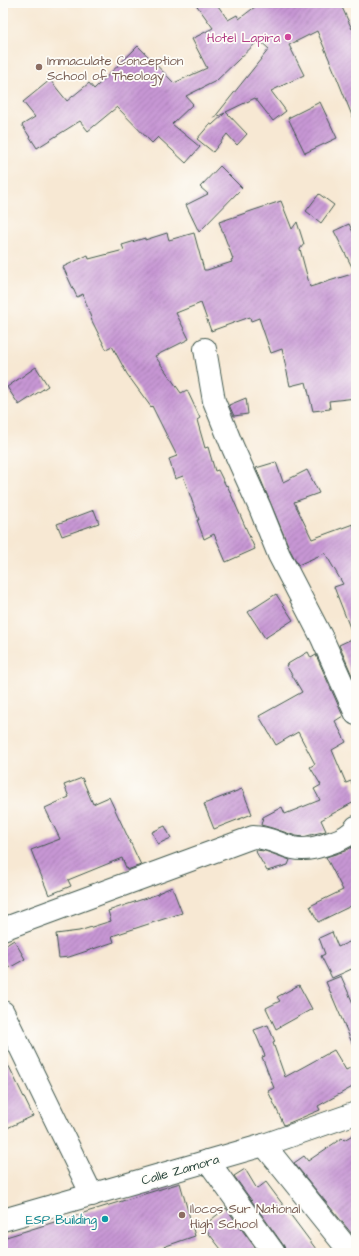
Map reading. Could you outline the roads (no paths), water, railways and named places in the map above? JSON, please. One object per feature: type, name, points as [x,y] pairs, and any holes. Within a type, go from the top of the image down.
[{"type":"street","points":[[205,348],[214,401],[233,448],[279,555],[322,638],[356,714]]},
{"type":"street","points":[[3,930],[254,837],[265,838],[293,848],[305,850],[343,839],[356,827]]},
{"type":"street","points":[[3,1012],[92,1195]]},
{"type":"street","name":"Calle Zamora","points":[[3,1220],[264,1145],[356,1112]]},
{"type":"street","points":[[264,1145],[351,1253]]},
{"type":"street","points":[[208,1161],[274,1253]]},
{"type":"place","name":"Hotel Lapira","points":[[288,37]]},
{"type":"place","name":"Immaculate Conception School of Theology","points":[[39,67]]},
{"type":"place","name":"Ilocos Sur National High School","points":[[182,1215]]},
{"type":"place","name":"ESP Building","points":[[105,1219]]}]
